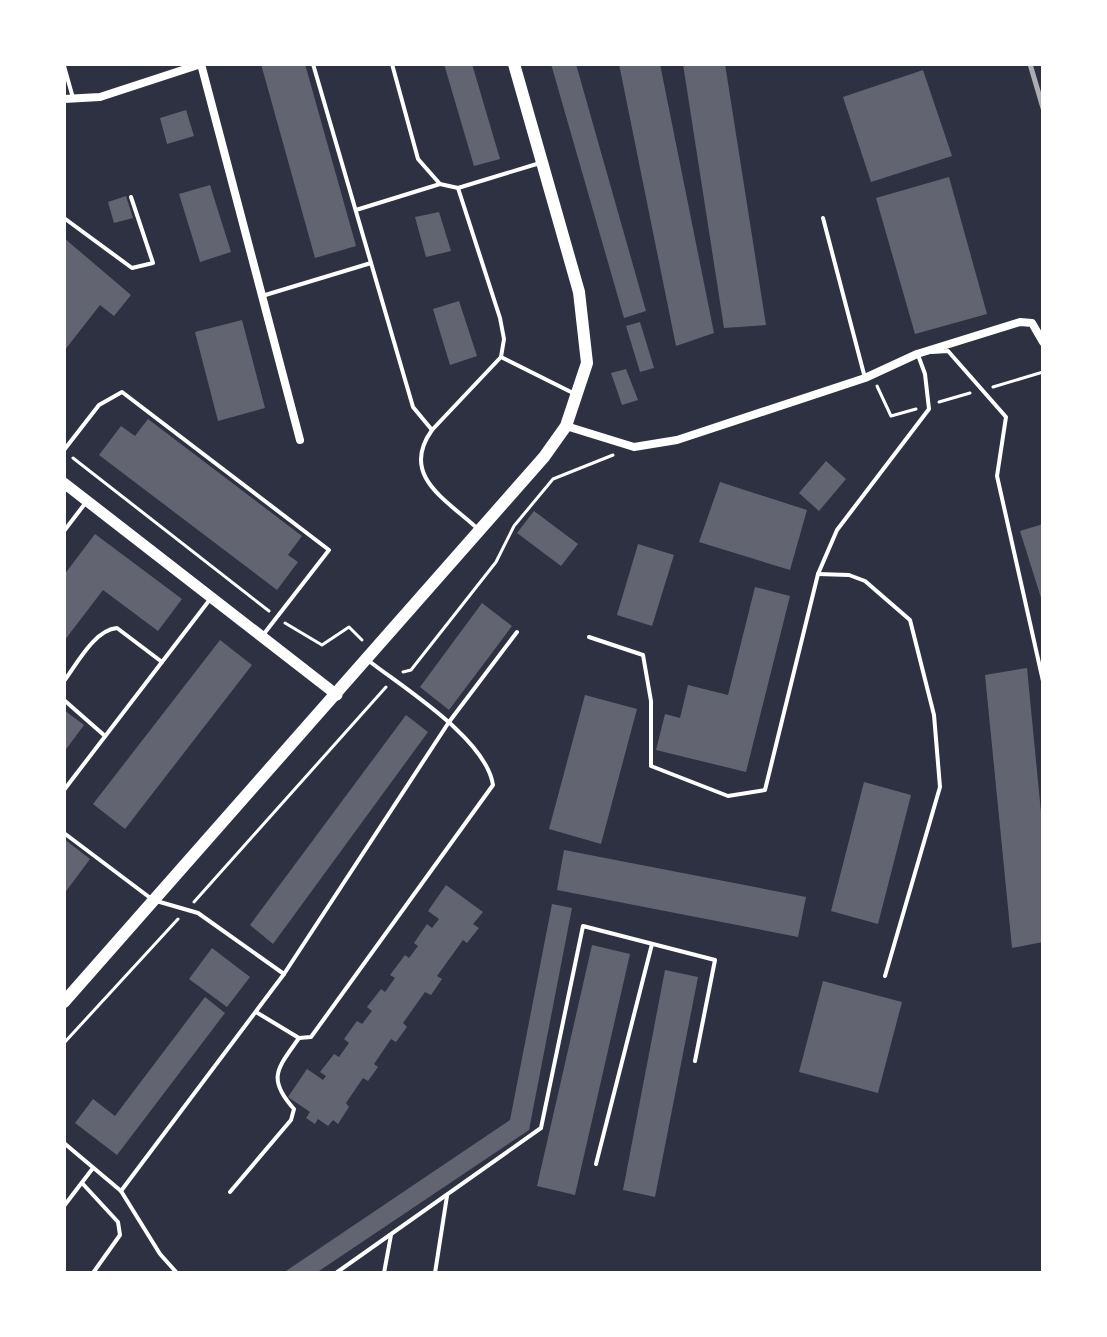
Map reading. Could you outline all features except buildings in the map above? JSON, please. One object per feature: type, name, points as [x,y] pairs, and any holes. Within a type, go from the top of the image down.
[{"type":"main road","points":[[64,1002],[337,695],[478,529],[544,457],[566,426],[579,396],[587,363],[579,292],[514,64]]},
{"type":"street","points":[[68,98],[100,97],[201,64],[259,297],[300,440]]},
{"type":"street","points":[[566,426],[634,447],[677,440],[865,378],[917,354],[1020,322],[1032,323],[1043,342]]},
{"type":"street","points":[[64,483],[337,695]]},
{"type":"lane","points":[[313,64],[413,407],[432,430]]},
{"type":"lane","points":[[392,64],[418,159],[440,184]]},
{"type":"lane","points":[[64,66],[68,98]]},
{"type":"lane","points":[[356,210],[440,184],[458,188],[544,162]]},
{"type":"lane","points":[[458,188],[504,339],[501,357],[432,430],[418,461],[424,478],[478,529]]},
{"type":"lane","points":[[64,218],[132,268],[153,263],[131,197]]},
{"type":"lane","points":[[823,218],[865,378]]},
{"type":"lane","points":[[259,297],[371,263]]},
{"type":"lane","points":[[589,637],[643,655],[651,701],[651,766],[728,796],[765,790],[818,574],[837,530],[929,409],[925,374],[917,354],[948,351],[1006,417],[997,476],[1043,681]]},
{"type":"lane","points":[[501,357],[579,396]]},
{"type":"lane","points":[[64,450],[99,405],[122,392],[329,550],[263,635]]},
{"type":"lane","points":[[64,531],[87,500]]},
{"type":"lane","points":[[818,574],[849,575],[865,581],[910,620],[934,715],[940,787],[885,976]]},
{"type":"lane","points":[[64,790],[213,596]]},
{"type":"lane","points":[[64,681],[99,635],[110,629],[117,628],[162,662]]},
{"type":"lane","points":[[121,1191],[284,974],[449,722],[517,632]]},
{"type":"lane","points":[[256,1012],[299,1038],[311,1037],[493,785],[491,770],[449,722],[393,679],[370,655]]},
{"type":"lane","points":[[64,700],[105,736]]},
{"type":"lane","points":[[64,833],[153,900],[198,913],[284,974]]},
{"type":"lane","points":[[336,1273],[541,1128],[583,926],[715,960],[695,1061]]},
{"type":"lane","points":[[596,1164],[652,944]]},
{"type":"lane","points":[[230,1192],[291,1120],[294,1109],[283,1097],[276,1081],[277,1069],[299,1038]]},
{"type":"lane","points":[[64,1143],[121,1191],[160,1254],[177,1273]]},
{"type":"lane","points":[[64,1206],[93,1168]]},
{"type":"lane","points":[[82,1183],[118,1222],[120,1235],[93,1273]]},
{"type":"lane","points":[[435,1273],[447,1196]]},
{"type":"lane","points":[[384,1273],[391,1235]]},
{"type":"path","points":[[880,388],[891,416],[922,407]]},
{"type":"path","points":[[64,1043],[401,670],[411,670],[496,562],[514,526],[553,479],[634,447]]},
{"type":"path","points":[[64,450],[277,617],[322,645],[349,627],[370,655]]},
{"type":"railway","points":[[1030,64],[1043,108]]}]
